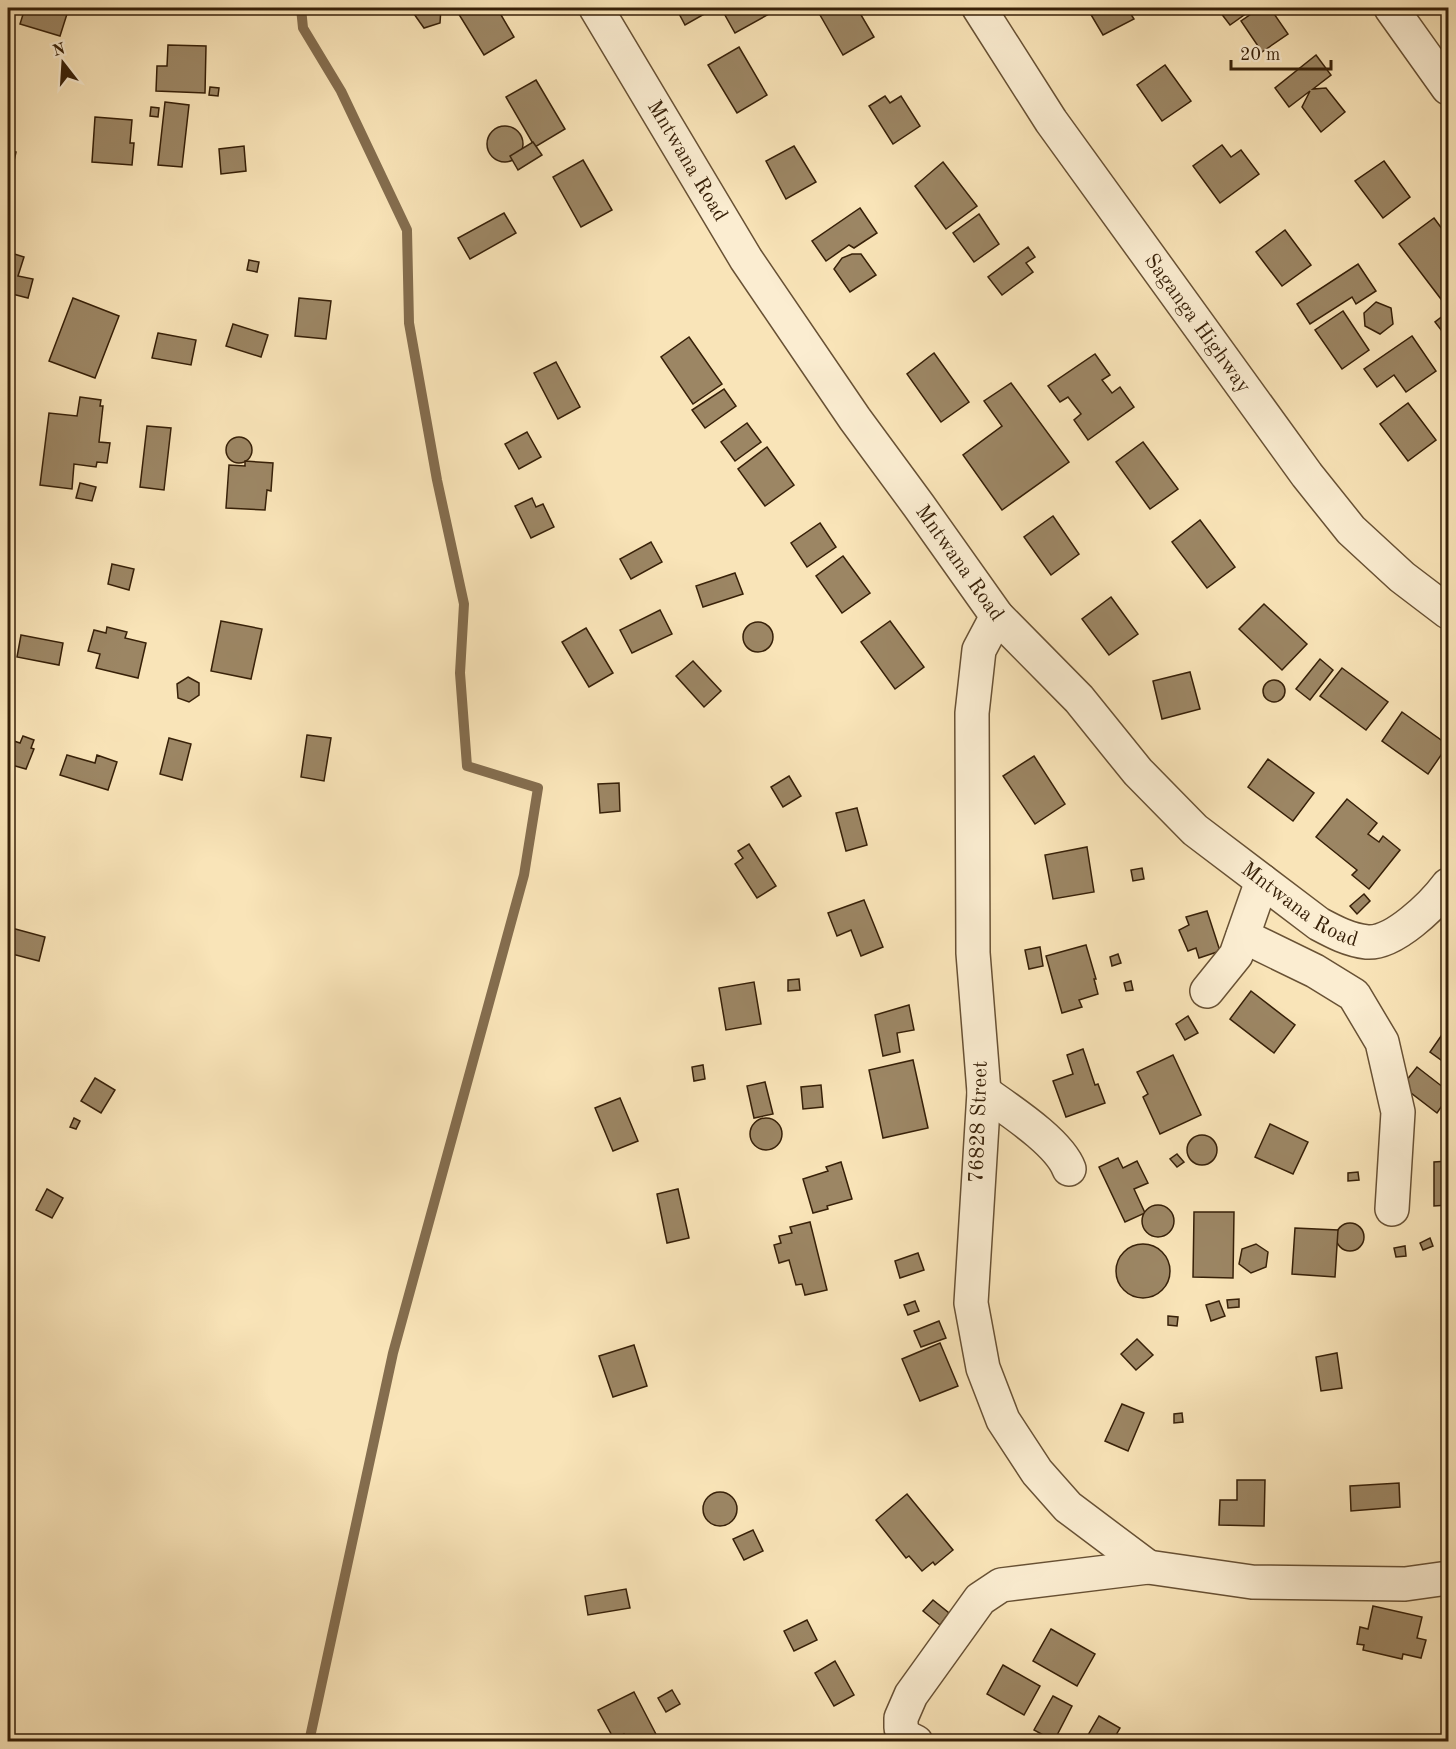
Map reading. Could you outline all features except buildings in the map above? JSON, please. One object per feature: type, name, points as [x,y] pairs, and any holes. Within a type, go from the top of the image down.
[{"type":"street","name":"Mntwana Road","points":[[596,8],[747,259],[855,419],[997,616],[1079,699],[1138,772],[1195,830],[1319,924],[1341,936],[1369,942],[1393,934],[1423,912],[1449,885]]},
{"type":"street","name":"Saganga Highway","points":[[979,8],[1051,121],[1307,475],[1351,530],[1402,577],[1449,612]]},
{"type":"street","points":[[1391,8],[1449,87]]},
{"type":"street","name":"76828 Street","points":[[997,616],[979,651],[972,713],[973,953],[984,1092],[971,1303],[983,1368],[1003,1420],[1037,1472],[1068,1507],[1148,1567]]},
{"type":"street","points":[[1207,991],[1236,955],[1262,881]]},
{"type":"street","points":[[1243,936],[1315,971],[1354,995],[1382,1042],[1398,1112],[1392,1209]]},
{"type":"street","points":[[984,1092],[1022,1119],[1065,1157],[1069,1169]]},
{"type":"street","points":[[916,1742],[906,1737],[901,1728],[902,1718],[911,1695],[980,1599],[1001,1585],[1148,1567],[1252,1582],[1405,1584],[1449,1578]]},
{"type":"waterway","points":[[301,8],[303,28],[341,91],[407,230],[409,323],[437,480],[464,604],[460,673],[467,766],[538,788],[524,875],[393,1353],[309,1742]]}]
